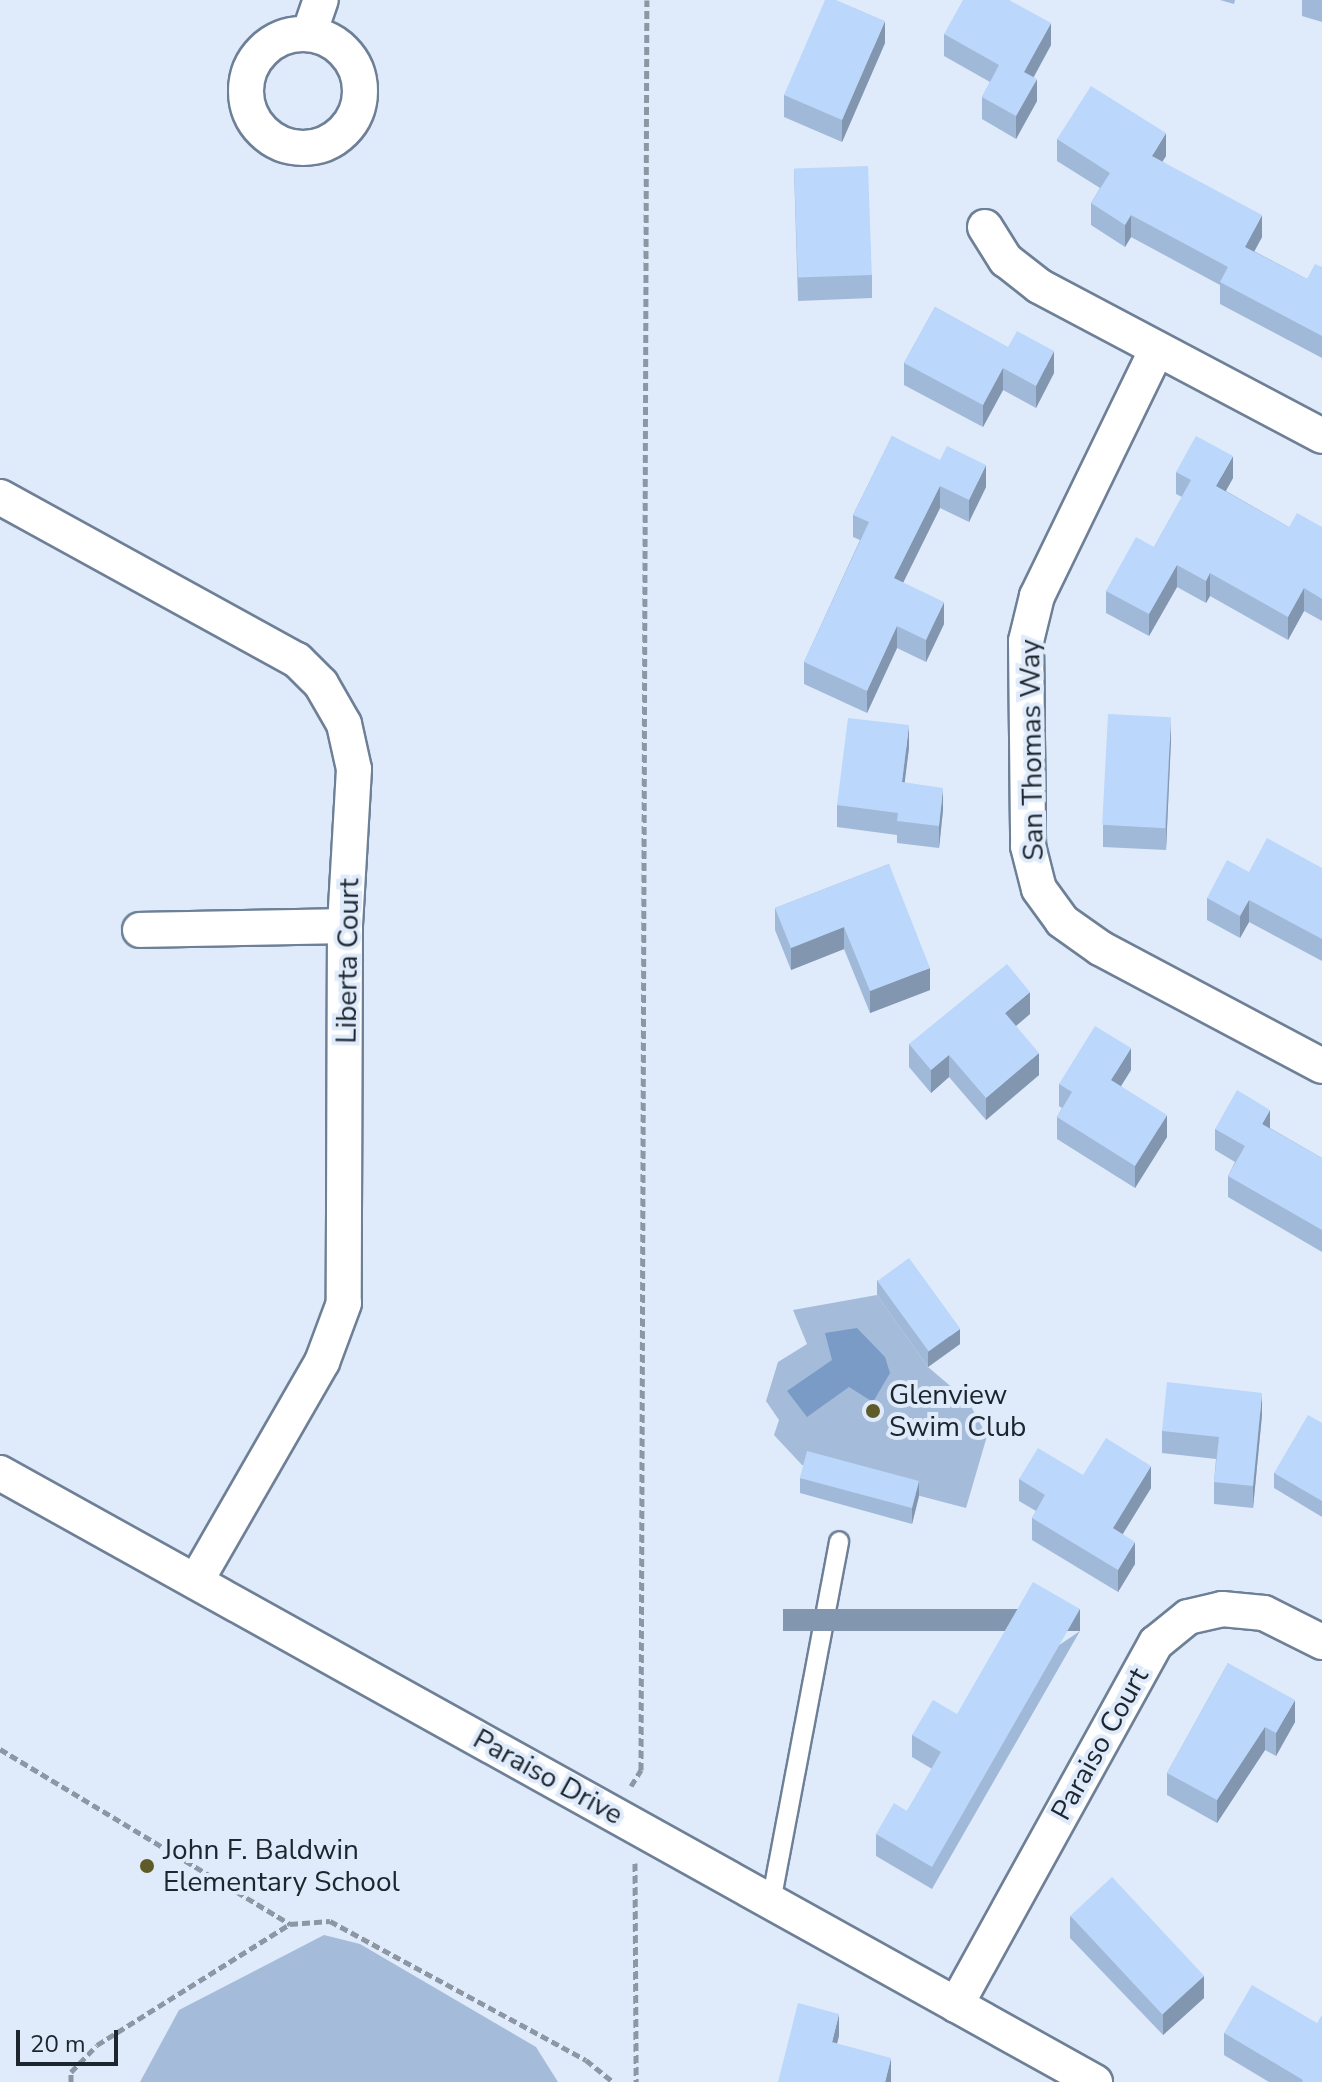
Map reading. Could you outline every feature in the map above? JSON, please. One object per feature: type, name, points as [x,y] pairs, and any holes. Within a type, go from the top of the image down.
[{"type":"street","points":[[309,34],[321,0]]},
{"type":"street","points":[[985,227],[1006,260],[1039,286],[1322,436]]},
{"type":"street","name":"San Thomas Way","points":[[1157,349],[1037,596],[1026,641],[1028,846],[1039,889],[1062,921],[1100,948],[1322,1066]]},
{"type":"street","name":"Liberta Court","points":[[0,497],[297,660],[321,684],[344,724],[354,769],[345,926],[348,1261],[344,1303],[322,1362],[196,1581]]},
{"type":"street","points":[[140,930],[345,926]]},
{"type":"street","name":"Paraiso Drive","points":[[0,1473],[1095,2082]]},
{"type":"street","name":"Paraiso Court","points":[[956,2005],[1156,1643],[1188,1617],[1222,1609],[1264,1613],[1322,1642]]},
{"type":"lane","points":[[771,1902],[839,1541]]},
{"type":"path","points":[[636,2082],[630,1787],[641,1770],[647,0]]},
{"type":"path","points":[[0,1749],[290,1924]]},
{"type":"path","points":[[71,2082],[71,2072],[97,2045],[290,1924],[330,1921],[586,2060],[613,2082]]},
{"type":"shaded area","name":"Glenview Swim Club","points":[[877,1295],[928,1367],[968,1401],[987,1436],[966,1508],[802,1465],[774,1435],[779,1420],[766,1401],[778,1362],[807,1344],[793,1310]]},
{"type":"shaded area","points":[[857,1328],[885,1357],[890,1373],[873,1402],[849,1387],[807,1417],[787,1391],[832,1360],[825,1333]]},
{"type":"shaded area","points":[[324,1935],[360,1944],[536,2047],[558,2082],[140,2082],[179,2010]]},
{"type":"building","points":[[825,0],[836,0],[885,21],[842,120],[784,95]]},
{"type":"building","points":[[963,0],[1009,0],[1051,23],[1024,72],[1037,79],[1016,116],[982,97],[999,65],[944,34]]},
{"type":"building","points":[[1091,86],[1166,133],[1152,156],[1262,215],[1245,247],[1307,279],[1315,264],[1322,267],[1322,336],[1220,282],[1228,267],[1131,215],[1125,225],[1091,203],[1110,173],[1057,139]]},
{"type":"building","points":[[868,166],[872,275],[798,278],[794,169]]},
{"type":"building","points":[[935,307],[1008,347],[1017,331],[1054,351],[1036,386],[1003,368],[983,405],[904,363]]},
{"type":"building","points":[[892,436],[940,460],[947,446],[986,465],[969,500],[940,486],[894,578],[944,602],[926,640],[897,626],[867,691],[804,662],[869,522],[853,515]]},
{"type":"building","points":[[1196,436],[1233,456],[1216,486],[1289,527],[1297,513],[1322,527],[1322,599],[1304,588],[1288,617],[1210,573],[1206,581],[1177,565],[1149,614],[1106,591],[1136,537],[1154,547],[1191,480],[1176,472]]},
{"type":"building","points":[[1108,714],[1171,717],[1165,828],[1102,825]]},
{"type":"building","points":[[848,718],[909,725],[902,782],[943,788],[939,826],[897,821],[898,813],[837,805]]},
{"type":"building","points":[[1267,838],[1322,868],[1322,939],[1249,900],[1240,916],[1207,898],[1227,860],[1249,872]]},
{"type":"building","points":[[889,864],[930,968],[870,991],[844,927],[791,948],[775,908]]},
{"type":"building","points":[[1007,964],[1030,992],[1005,1013],[1039,1053],[986,1098],[949,1055],[931,1070],[909,1044]]},
{"type":"building","points":[[1095,1026],[1131,1048],[1111,1080],[1167,1115],[1135,1166],[1057,1117],[1072,1092],[1059,1084]]},
{"type":"building","points":[[1237,1090],[1270,1110],[1262,1124],[1322,1158],[1322,1230],[1228,1176],[1245,1146],[1215,1129]]},
{"type":"building","points":[[909,1258],[960,1328],[929,1351],[877,1281]]},
{"type":"building","points":[[1167,1382],[1262,1393],[1253,1486],[1214,1482],[1219,1437],[1162,1431]]},
{"type":"building","points":[[1308,1415],[1322,1423],[1322,1501],[1274,1473]]},
{"type":"building","points":[[1106,1438],[1151,1466],[1113,1528],[1135,1542],[1118,1570],[1032,1518],[1045,1495],[1019,1479],[1038,1448],[1083,1475]]},
{"type":"building","points":[[807,1451],[919,1481],[912,1508],[800,1478]]},
{"type":"building","points":[[1033,1582],[1080,1609],[932,1867],[876,1834],[894,1803],[907,1811],[941,1752],[912,1735],[933,1700],[957,1714]]},
{"type":"building","points":[[1228,1663],[1295,1700],[1276,1733],[1265,1727],[1217,1800],[1167,1773]]},
{"type":"building","points":[[1112,1877],[1204,1976],[1162,2015],[1070,1916]]},
{"type":"building","points":[[1252,1985],[1317,2023],[1322,2015],[1322,2082],[1302,2082],[1224,2033]]},
{"type":"building","points":[[798,2003],[839,2014],[832,2042],[891,2058],[885,2082],[778,2082]]},
{"type":"place","name":"Glenview Swim Club","points":[[873,1411]]},
{"type":"place","name":"John F. Baldwin Elementary School","points":[[147,1866]]}]
